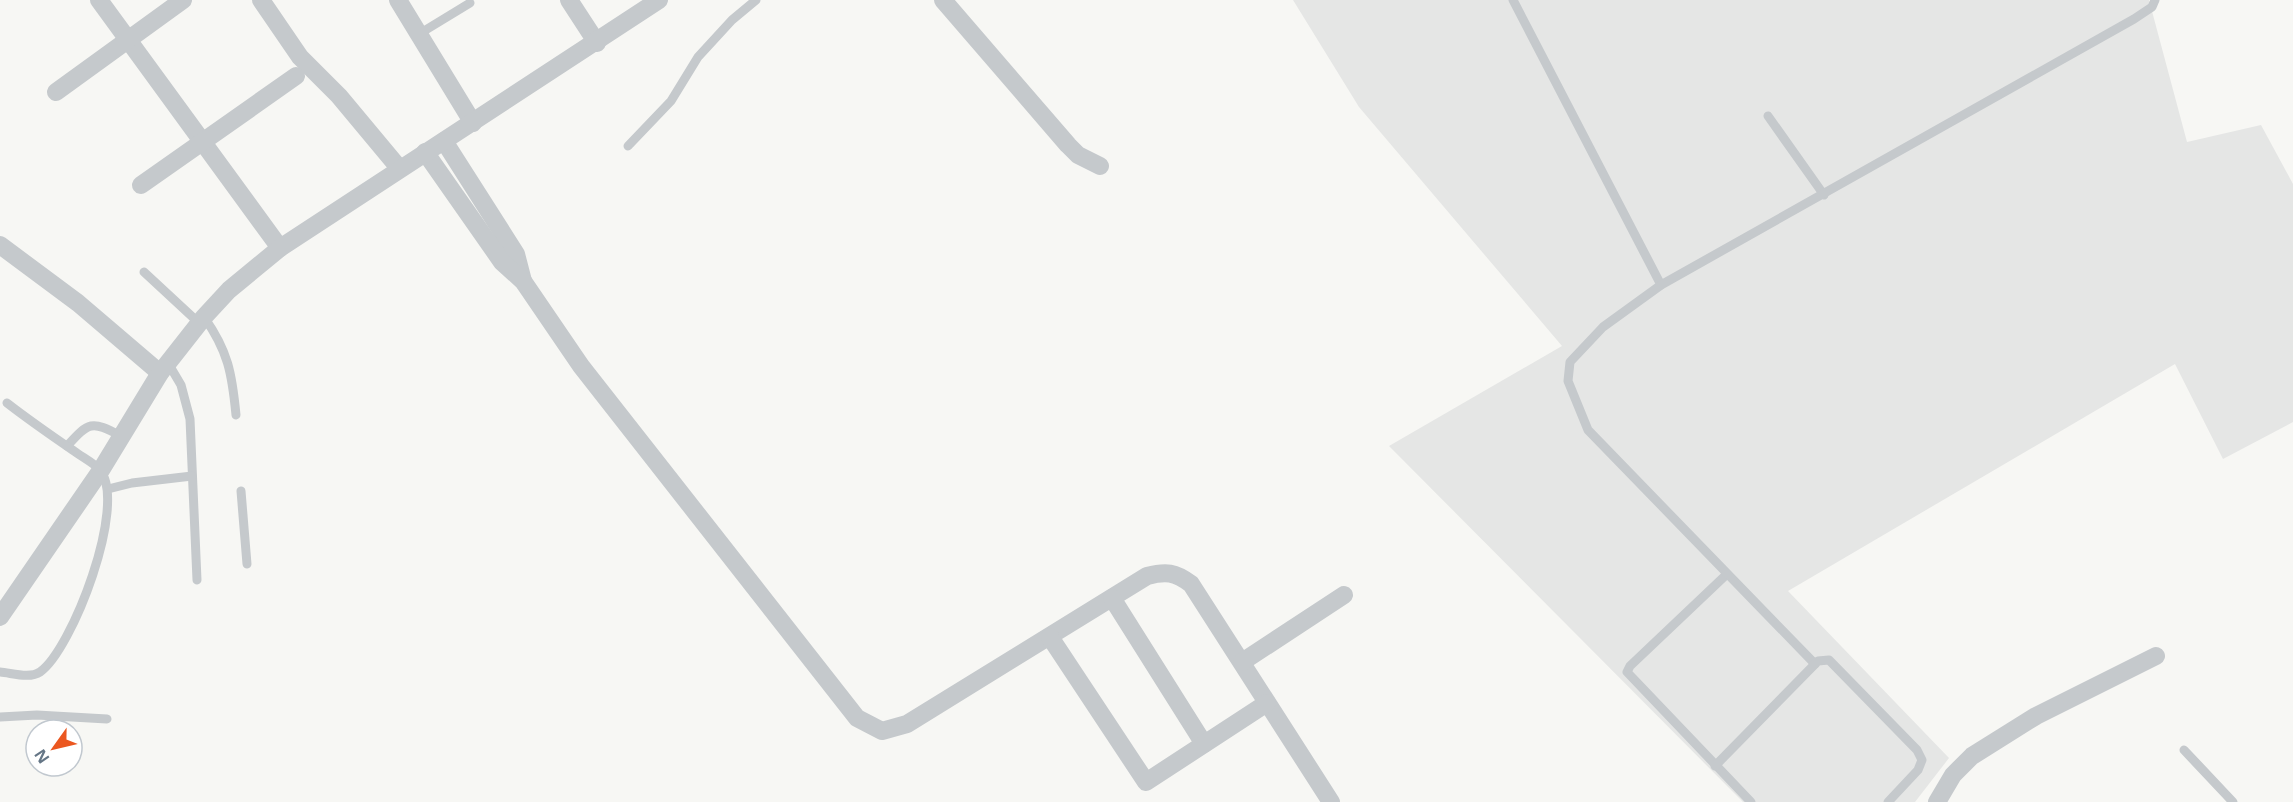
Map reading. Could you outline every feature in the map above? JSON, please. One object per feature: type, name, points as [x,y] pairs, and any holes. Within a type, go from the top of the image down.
[{"type":"street","points":[[99,0],[201,143],[280,248]]},
{"type":"street","points":[[56,92],[183,0]]},
{"type":"street","points":[[261,0],[300,57],[339,96],[399,168]]},
{"type":"street","points":[[398,0],[473,123]]},
{"type":"street","points":[[569,0],[597,43]]},
{"type":"street","points":[[0,617],[100,470],[164,368],[229,290],[280,248],[399,168],[597,43],[659,0]]},
{"type":"street","points":[[943,0],[1068,145],[1078,155],[1100,166]]},
{"type":"street","points":[[141,185],[296,76]]},
{"type":"street","points":[[444,141],[516,254],[523,281]]},
{"type":"street","points":[[425,152],[502,262],[523,281],[581,366],[857,718],[882,731],[893,730],[955,696],[1147,576],[1165,571],[1178,574],[1191,584],[1330,802]]},
{"type":"street","points":[[0,246],[164,368]]},
{"type":"street","points":[[1242,662],[1344,595]]},
{"type":"street","points":[[1112,598],[1204,744]]},
{"type":"street","points":[[1050,637],[1146,782],[1268,703]]},
{"type":"street","points":[[1937,802],[1953,775],[1972,756],[2036,716],[2156,656]]},
{"type":"lane","points":[[628,146],[671,101],[698,57],[732,20],[756,0]]},
{"type":"lane","points":[[1513,0],[1661,285]]},
{"type":"lane","points":[[1815,664],[1588,430],[1568,381],[1570,362],[1595,336],[1661,285],[2134,19],[2152,7],[2155,0]]},
{"type":"lane","points":[[419,34],[470,3]]},
{"type":"lane","points":[[1768,116],[1824,195]]},
{"type":"lane","points":[[144,272],[202,320],[220,340],[228,359],[236,415]]},
{"type":"lane","points":[[164,368],[182,385],[187,402],[198,580]]},
{"type":"lane","points":[[0,672],[28,675],[39,673],[49,663],[69,630],[100,556],[110,506],[108,489],[100,470],[7,404]]},
{"type":"lane","points":[[67,446],[84,427],[92,424],[103,426],[121,436]]},
{"type":"lane","points":[[108,489],[132,483],[192,476]]},
{"type":"lane","points":[[241,491],[247,564]]},
{"type":"lane","points":[[1727,574],[1630,666],[1627,672],[1751,802]]},
{"type":"lane","points":[[1715,766],[1815,664],[1824,659],[1829,660],[1917,750],[1922,760],[1918,770],[1888,802]]},
{"type":"lane","points":[[0,717],[37,715],[107,719]]},
{"type":"lane","points":[[2184,750],[2233,802]]},
{"type":"shaded area","points":[[1293,0],[2149,0],[2187,142],[2261,125],[2293,184],[2293,422],[2223,459],[2175,364],[1788,591],[1949,758],[1915,802],[1743,802],[1389,446],[1562,346],[1359,107]]}]
